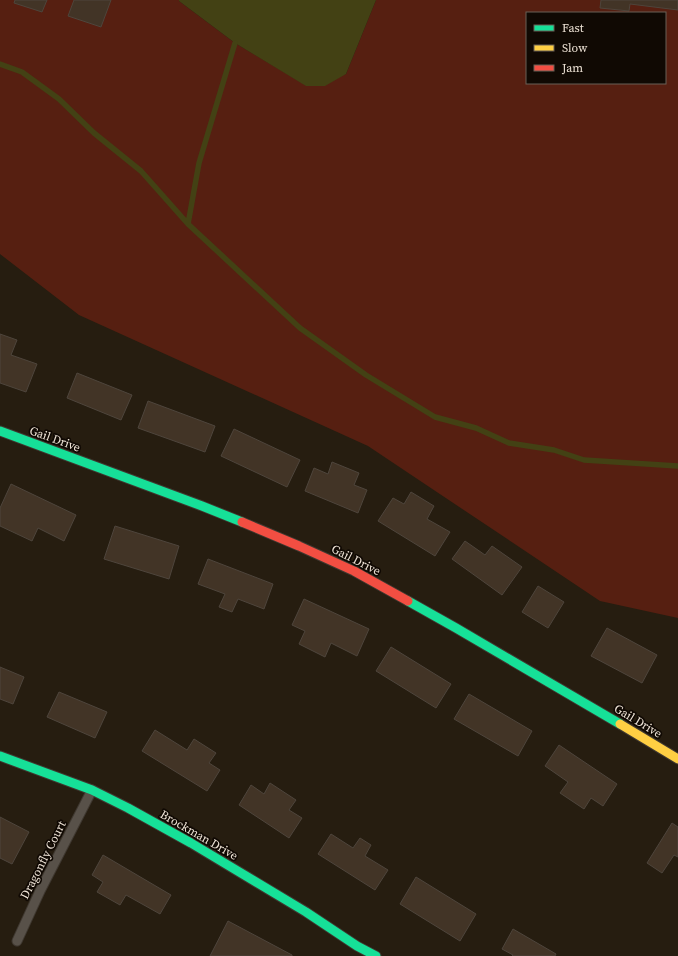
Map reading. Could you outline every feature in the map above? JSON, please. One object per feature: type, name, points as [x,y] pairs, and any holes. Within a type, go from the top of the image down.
[{"type":"street","name":"Gail Drive","points":[[0,431],[202,506],[299,546],[354,571],[564,691],[678,759]]},
{"type":"street","name":"Brockman Drive","points":[[0,756],[92,790],[191,843],[306,912],[357,946],[376,956]]},
{"type":"lane","name":"Dragonfly Court","points":[[17,941],[40,891],[92,790]]},
{"type":"shaded area","points":[[0,0],[179,0],[235,43],[307,86],[346,74],[376,0],[678,0],[678,618],[600,601],[368,446],[79,315],[0,254]]},
{"type":"shaded area","points":[[179,0],[376,0],[346,74],[325,86],[306,86],[235,43]]},
{"type":"building","points":[[15,0],[47,0],[42,12],[14,3]]},
{"type":"building","points":[[74,0],[111,0],[101,27],[68,16]]},
{"type":"building","points":[[601,0],[678,0],[678,10],[630,4],[629,11],[600,8]]},
{"type":"building","points":[[0,334],[17,340],[11,355],[37,364],[26,392],[0,383]]},
{"type":"building","points":[[77,373],[132,395],[121,420],[67,398]]},
{"type":"building","points":[[148,401],[215,426],[205,452],[138,428]]},
{"type":"building","points":[[234,429],[300,460],[287,487],[221,456]]},
{"type":"building","points":[[332,462],[359,473],[354,485],[367,490],[358,513],[305,491],[314,468],[328,474]]},
{"type":"building","points":[[11,484],[76,515],[64,541],[38,528],[32,541],[0,526],[0,508]]},
{"type":"building","points":[[411,492],[434,506],[427,519],[450,532],[435,556],[378,521],[393,498],[404,504]]},
{"type":"building","points":[[115,526],[179,546],[169,579],[104,559]]},
{"type":"building","points":[[465,541],[485,555],[492,546],[522,567],[502,595],[452,559]]},
{"type":"building","points":[[208,559],[273,584],[264,609],[238,599],[232,612],[219,607],[225,594],[198,584]]},
{"type":"building","points":[[538,586],[564,602],[548,628],[522,612]]},
{"type":"building","points":[[304,599],[369,629],[357,656],[331,643],[325,657],[299,644],[305,631],[292,625]]},
{"type":"building","points":[[607,628],[657,655],[642,683],[591,656]]},
{"type":"building","points":[[391,647],[451,684],[436,708],[376,671]]},
{"type":"building","points":[[0,667],[24,677],[13,704],[0,699]]},
{"type":"building","points":[[59,692],[107,712],[95,738],[47,717]]},
{"type":"building","points":[[469,694],[532,731],[518,756],[454,719]]},
{"type":"building","points":[[155,730],[187,750],[194,739],[216,753],[209,763],[220,770],[207,791],[142,751]]},
{"type":"building","points":[[559,745],[617,784],[603,806],[591,798],[584,809],[560,793],[568,782],[545,766]]},
{"type":"building","points":[[270,783],[296,800],[289,810],[302,818],[289,838],[239,805],[251,785],[264,794]]},
{"type":"building","points":[[0,817],[29,832],[12,864],[0,858]]},
{"type":"building","points":[[672,823],[678,827],[678,857],[674,855],[662,873],[647,863]]},
{"type":"building","points":[[331,834],[353,848],[360,838],[371,845],[365,856],[388,870],[375,890],[318,854]]},
{"type":"building","points":[[103,855],[171,895],[160,914],[126,895],[120,905],[97,892],[103,882],[92,875]]},
{"type":"building","points":[[416,877],[476,914],[460,941],[400,904]]},
{"type":"building","points":[[228,921],[292,955],[292,956],[210,956]]},
{"type":"building","points":[[513,929],[556,954],[555,956],[512,956],[513,955],[502,949]]},
{"type":"waterway","points":[[188,224],[199,163],[235,43]]},
{"type":"waterway","points":[[0,64],[22,72],[59,99],[94,133],[141,171],[188,224],[300,328],[366,375],[435,417],[476,428],[509,443],[554,450],[584,460],[678,466]]},
{"type":"traffic: fast","points":[[0,431],[242,522]]},
{"type":"traffic: fast","points":[[408,601],[620,724]]},
{"type":"traffic: fast","points":[[0,756],[92,790],[128,808],[191,843],[306,912],[357,946],[376,956]]},
{"type":"traffic: slow","points":[[620,724],[678,759]]},
{"type":"traffic: jam","points":[[242,522],[354,571],[408,601]]}]
